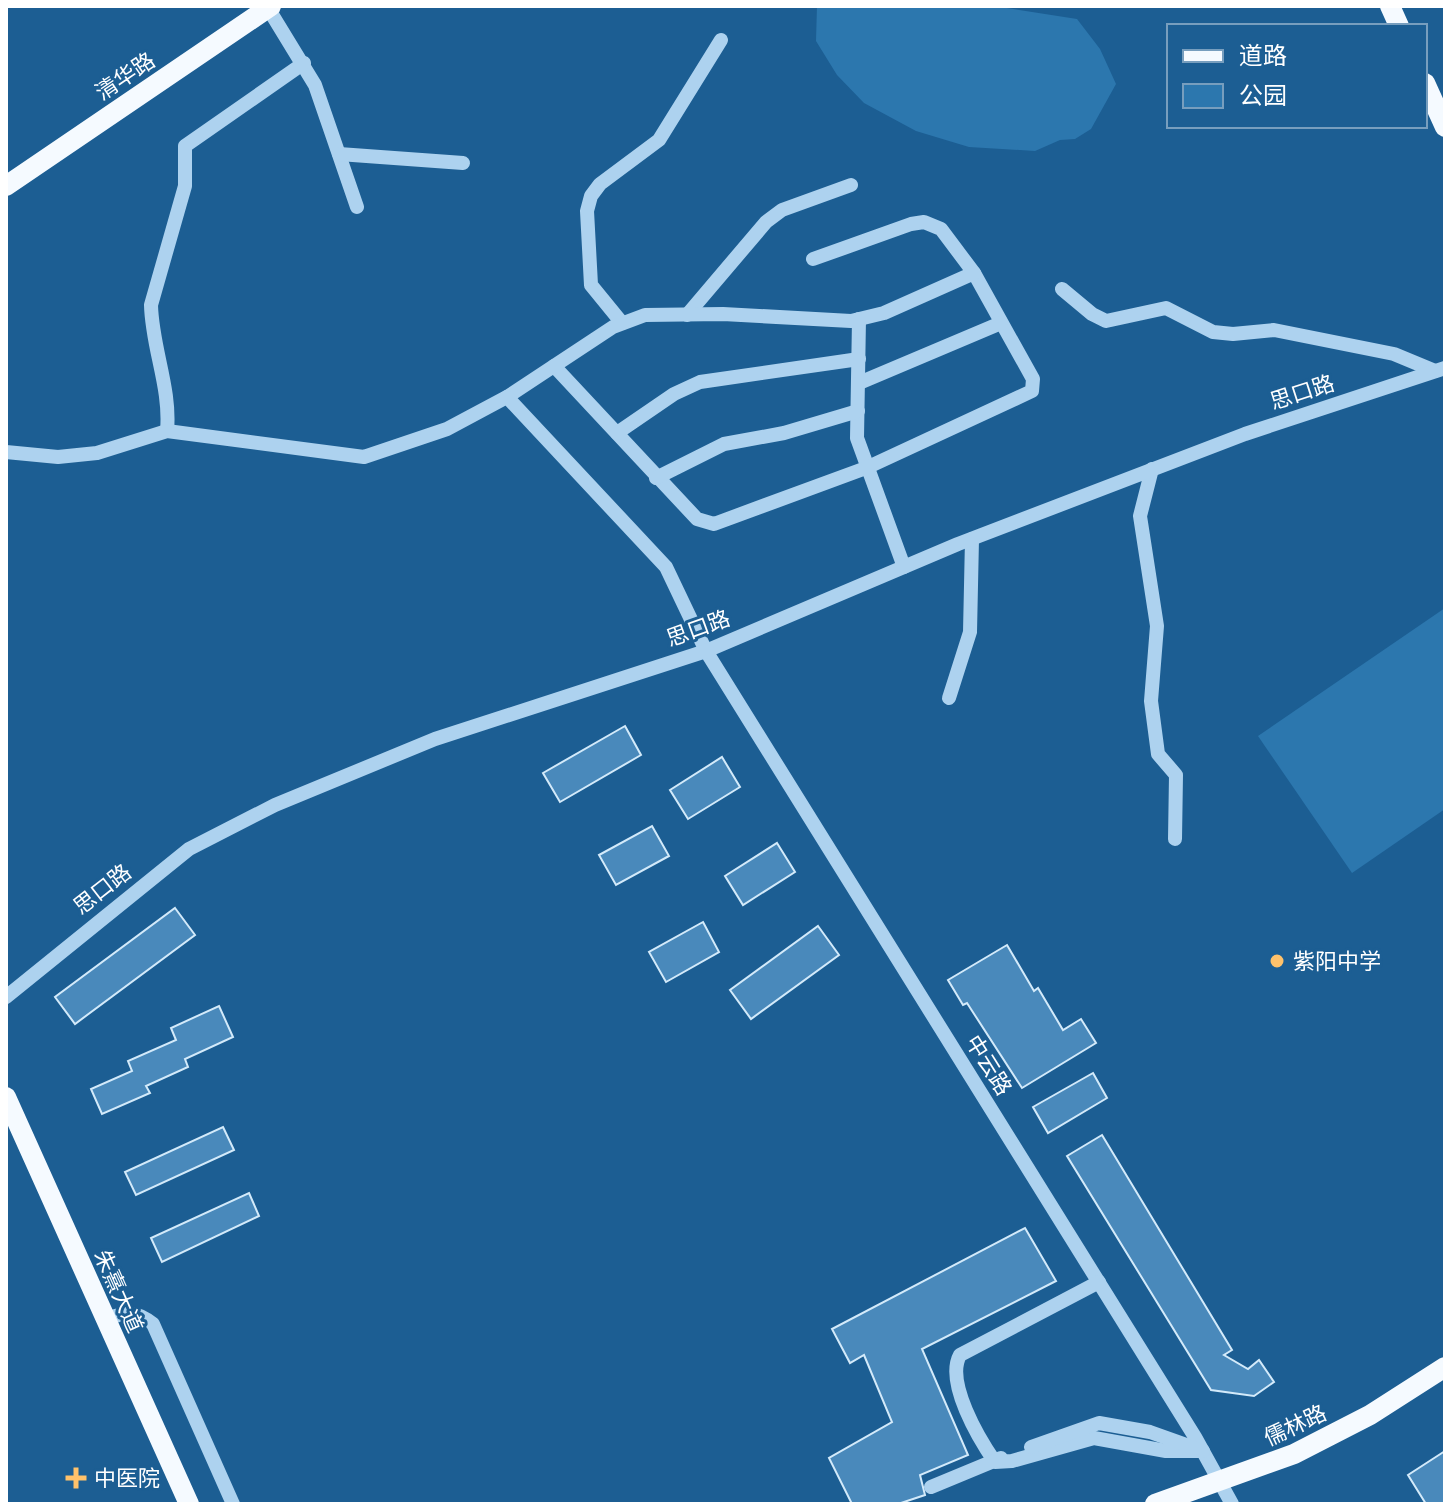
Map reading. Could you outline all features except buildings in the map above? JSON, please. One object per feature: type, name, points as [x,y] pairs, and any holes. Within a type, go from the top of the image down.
[{"type":"main road","name":"清华路","points":[[6,186],[270,7]]},
{"type":"main road","points":[[1427,87],[1445,127]]},
{"type":"main road","name":"朱熹大道","points":[[6,1097],[189,1504]]},
{"type":"main road","name":"儒林路","points":[[1158,1504],[1221,1483],[1331,1436],[1445,1367]]},
{"type":"street","points":[[270,7],[304,63],[357,207]]},
{"type":"street","points":[[622,323],[591,285],[587,211],[591,196],[600,184],[659,140],[721,40]]},
{"type":"street","points":[[167,431],[169,409],[151,324],[151,305],[185,186],[185,146],[304,63]]},
{"type":"street","points":[[339,154],[463,163]]},
{"type":"street","points":[[687,315],[766,222],[782,210],[851,185]]},
{"type":"street","points":[[554,366],[697,519],[714,524],[866,468],[1032,391],[1033,379],[974,273],[941,229],[924,222],[813,259]]},
{"type":"street","points":[[6,452],[58,457],[97,453],[167,431],[364,457],[447,429],[507,397],[622,323],[645,315],[859,319],[884,313],[974,273]]},
{"type":"street","points":[[1062,289],[1092,314],[1106,321],[1166,308],[1213,332],[1233,334],[1274,330],[1394,354],[1440,369]]},
{"type":"street","points":[[859,319],[857,438],[904,567]]},
{"type":"street","points":[[859,383],[1001,323]]},
{"type":"street","points":[[617,433],[674,394],[700,382],[859,359]]},
{"type":"street","name":"思口路","points":[[6,997],[189,849],[275,805],[435,739],[706,651],[972,539],[1245,434],[1440,369]]},
{"type":"street","name":"中云路","points":[[507,397],[666,567],[706,651],[1099,1282],[1232,1504]]},
{"type":"street","points":[[656,478],[724,444],[784,433],[858,411]]},
{"type":"street","points":[[1152,469],[1140,530],[1157,626],[1151,701],[1155,744],[1158,754],[1176,775],[1175,839]]},
{"type":"street","points":[[949,698],[970,632],[972,539]]},
{"type":"street","points":[[995,1462],[979,1439],[955,1376],[960,1355],[1099,1282]]},
{"type":"street","points":[[106,1319],[125,1312],[141,1314],[153,1324],[233,1504]]},
{"type":"street","points":[[931,1487],[1099,1423],[1150,1432],[1203,1451]]},
{"type":"green space","points":[[817,6],[994,6],[1077,19],[1100,49],[1116,84],[1091,129],[1075,139],[1060,140],[1035,151],[969,147],[916,131],[864,103],[837,75],[816,41]]},
{"type":"green space","points":[[1445,608],[1445,809],[1352,873],[1258,736]]},
{"type":"place","name":"紫阳中学","points":[[1277,961]]},
{"type":"place","name":"中医院","points":[[76,1478]]}]
